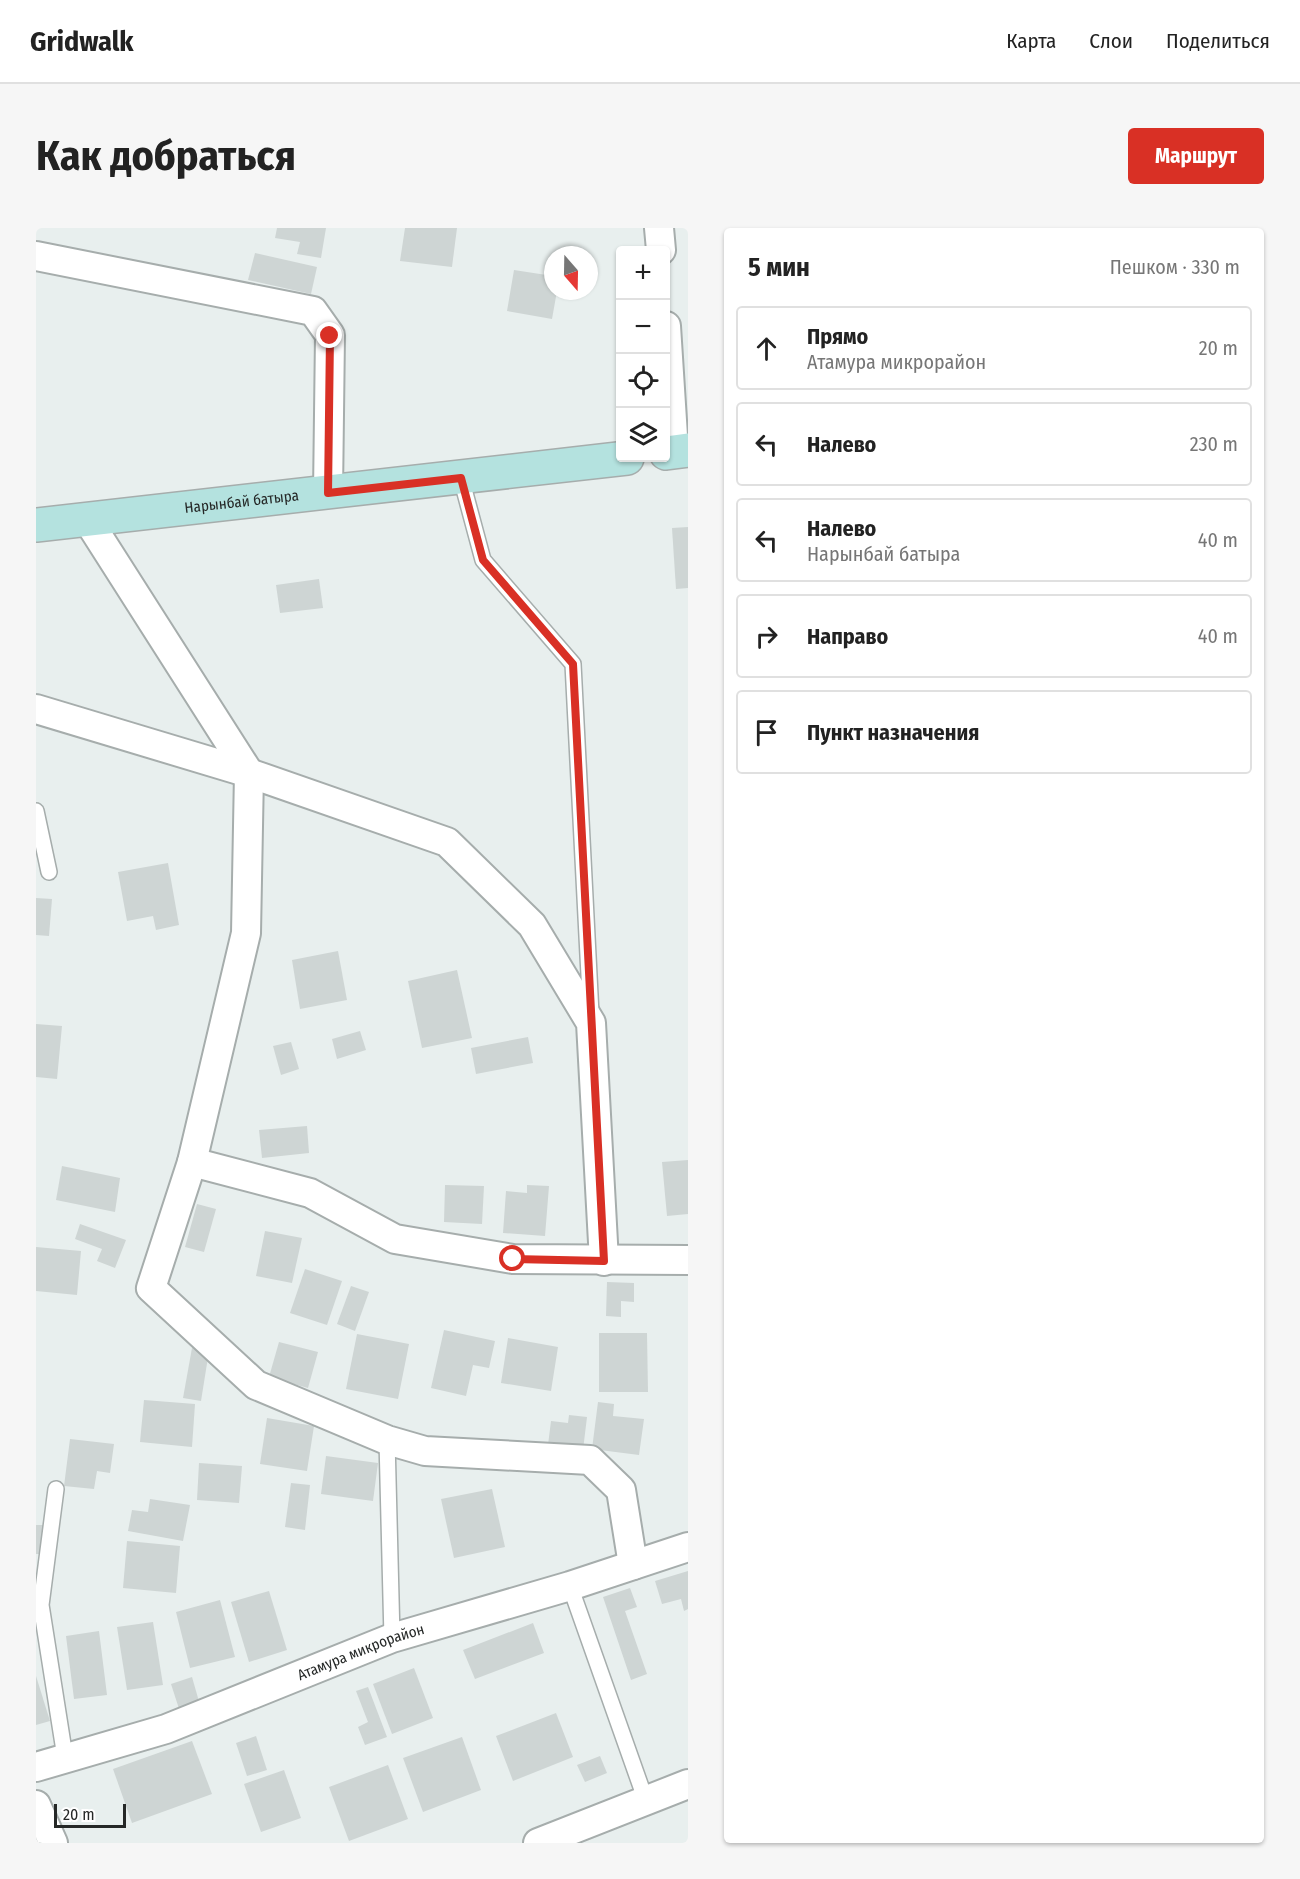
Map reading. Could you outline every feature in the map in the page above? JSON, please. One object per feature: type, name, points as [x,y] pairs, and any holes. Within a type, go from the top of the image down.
[{"type":"street","points":[[659,228],[661,246]]},
{"type":"street","points":[[36,256],[313,311],[330,336],[328,493]]},
{"type":"street","points":[[668,354],[676,452]]},
{"type":"street","name":"Нарынбай батыра","points":[[36,525],[616,459]]},
{"type":"street","points":[[87,519],[249,773],[246,933],[192,1162],[151,1288],[256,1385],[387,1440],[425,1451],[590,1460],[621,1490],[633,1565]]},
{"type":"street","points":[[36,709],[249,773],[447,842],[532,925],[591,1023],[604,1261]]},
{"type":"street","points":[[192,1162],[310,1193],[395,1239],[513,1259],[688,1260]]},
{"type":"street","name":"Атамура микрорайон","points":[[36,1767],[166,1729],[392,1638],[570,1586],[688,1547]]},
{"type":"street","points":[[552,1841],[688,1784]]},
{"type":"street","points":[[36,1805],[53,1843]]},
{"type":"lane","points":[[461,478],[483,560],[573,664],[591,1023]]},
{"type":"lane","points":[[36,812],[49,872]]},
{"type":"lane","points":[[387,1440],[392,1638]]},
{"type":"lane","points":[[56,1489],[41,1605],[65,1757]]},
{"type":"lane","points":[[570,1586],[646,1801]]},
{"type":"building","points":[[277,228],[326,228],[321,258],[297,254],[300,242],[275,238]]},
{"type":"building","points":[[405,228],[457,228],[452,267],[400,261]]},
{"type":"building","points":[[255,253],[317,267],[311,294],[248,280]]},
{"type":"building","points":[[514,270],[544,275],[544,300],[555,300],[552,319],[507,311]]},
{"type":"building","points":[[688,527],[688,588],[676,589],[672,528]]},
{"type":"building","points":[[319,579],[323,608],[280,613],[276,585]]},
{"type":"building","points":[[168,863],[179,925],[156,930],[153,916],[127,921],[118,872]]},
{"type":"building","points":[[36,898],[52,899],[49,936],[36,935]]},
{"type":"building","points":[[338,951],[347,1000],[300,1009],[292,960]]},
{"type":"building","points":[[457,970],[472,1038],[422,1048],[408,981]]},
{"type":"building","points":[[36,1024],[62,1026],[57,1079],[36,1077]]},
{"type":"building","points":[[360,1031],[366,1050],[337,1059],[332,1039]]},
{"type":"building","points":[[528,1037],[533,1063],[476,1074],[471,1048]]},
{"type":"building","points":[[291,1042],[299,1069],[281,1075],[273,1046]]},
{"type":"building","points":[[307,1126],[309,1153],[262,1158],[259,1130]]},
{"type":"building","points":[[688,1160],[688,1214],[667,1216],[662,1162]]},
{"type":"building","points":[[62,1166],[120,1178],[115,1212],[56,1200]]},
{"type":"building","points":[[445,1185],[484,1186],[482,1224],[444,1222]]},
{"type":"building","points":[[527,1185],[549,1186],[545,1236],[503,1233],[506,1191],[527,1193]]},
{"type":"building","points":[[197,1204],[216,1209],[204,1252],[185,1247]]},
{"type":"building","points":[[80,1224],[126,1240],[115,1268],[97,1261],[102,1249],[75,1239]]},
{"type":"building","points":[[265,1231],[302,1238],[292,1283],[256,1276]]},
{"type":"building","points":[[36,1247],[81,1251],[77,1295],[36,1291]]},
{"type":"building","points":[[305,1269],[342,1281],[327,1325],[290,1313]]},
{"type":"building","points":[[607,1282],[634,1283],[634,1302],[621,1301],[621,1317],[606,1316]]},
{"type":"building","points":[[351,1286],[369,1292],[355,1331],[337,1324]]},
{"type":"building","points":[[444,1330],[495,1341],[489,1368],[473,1365],[466,1396],[431,1388]]},
{"type":"building","points":[[599,1333],[647,1333],[648,1392],[599,1392]]},
{"type":"building","points":[[357,1334],[409,1344],[398,1399],[346,1389]]},
{"type":"building","points":[[508,1338],[558,1347],[551,1391],[501,1383]]},
{"type":"building","points":[[279,1342],[318,1352],[308,1388],[269,1377]]},
{"type":"building","points":[[192,1348],[209,1351],[201,1401],[183,1398]]},
{"type":"building","points":[[144,1400],[195,1404],[192,1447],[140,1442]]},
{"type":"building","points":[[598,1402],[614,1404],[613,1416],[644,1419],[639,1455],[592,1449]]},
{"type":"building","points":[[569,1415],[587,1417],[583,1450],[548,1445],[551,1421],[568,1423]]},
{"type":"building","points":[[267,1418],[314,1426],[307,1471],[260,1464]]},
{"type":"building","points":[[70,1439],[114,1444],[110,1473],[97,1471],[94,1489],[64,1486]]},
{"type":"building","points":[[326,1456],[378,1463],[373,1501],[321,1494]]},
{"type":"building","points":[[199,1463],[242,1466],[239,1503],[197,1500]]},
{"type":"building","points":[[291,1483],[310,1485],[305,1530],[285,1527]]},
{"type":"building","points":[[492,1489],[505,1547],[454,1558],[441,1499]]},
{"type":"building","points":[[150,1499],[190,1505],[183,1541],[128,1531],[132,1510],[148,1512]]},
{"type":"building","points":[[36,1525],[47,1525],[46,1554],[36,1554]]},
{"type":"building","points":[[127,1541],[180,1546],[176,1593],[123,1588]]},
{"type":"building","points":[[688,1571],[688,1609],[684,1611],[681,1599],[662,1604],[655,1581]]},
{"type":"building","points":[[630,1588],[637,1607],[625,1611],[647,1674],[631,1680],[603,1597]]},
{"type":"building","points":[[269,1591],[287,1650],[249,1662],[231,1602]]},
{"type":"building","points":[[220,1600],[235,1657],[190,1668],[176,1612]]},
{"type":"building","points":[[153,1622],[163,1685],[127,1690],[117,1627]]},
{"type":"building","points":[[533,1623],[544,1653],[475,1679],[463,1650]]},
{"type":"building","points":[[99,1631],[107,1695],[74,1699],[66,1636]]},
{"type":"building","points":[[414,1668],[433,1718],[392,1734],[373,1684]]},
{"type":"building","points":[[36,1676],[50,1721],[36,1725]]},
{"type":"building","points":[[192,1677],[202,1712],[182,1718],[171,1684]]},
{"type":"building","points":[[368,1687],[387,1737],[365,1745],[358,1727],[368,1722],[356,1691]]},
{"type":"building","points":[[556,1713],[573,1757],[513,1781],[496,1736]]},
{"type":"building","points":[[256,1736],[267,1770],[247,1776],[236,1743]]},
{"type":"building","points":[[462,1737],[481,1790],[423,1812],[403,1758]]},
{"type":"building","points":[[192,1741],[212,1794],[132,1823],[113,1769]]},
{"type":"building","points":[[600,1756],[607,1773],[585,1782],[577,1765]]},
{"type":"building","points":[[388,1765],[408,1819],[349,1841],[329,1787]]},
{"type":"building","points":[[284,1770],[301,1818],[261,1832],[244,1784]]},
{"type":"route","points":[[330,336],[328,493],[461,478],[483,560],[573,664],[604,1261],[513,1259]]}]
